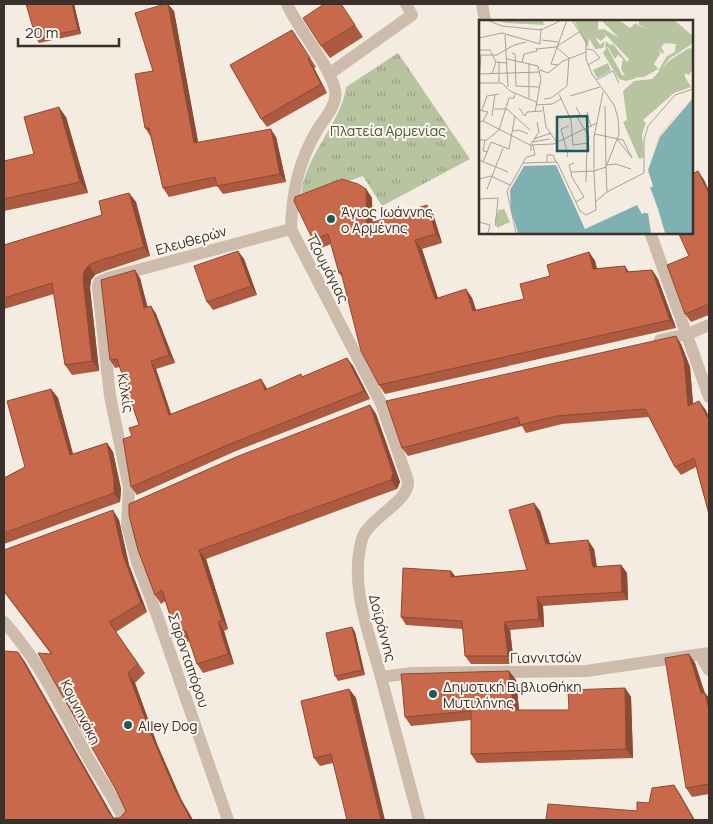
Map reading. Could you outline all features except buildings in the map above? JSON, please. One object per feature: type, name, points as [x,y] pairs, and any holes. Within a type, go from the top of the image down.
[{"type":"street","points":[[287,4],[332,80],[412,15],[406,4]]},
{"type":"street","points":[[482,4],[485,20]]},
{"type":"street","name":"Τζουμάγιας","points":[[332,80],[336,98],[315,134],[298,172],[292,200],[291,229],[381,403]]},
{"type":"street","name":"Ελευθερών","points":[[99,282],[291,229]]},
{"type":"street","points":[[651,234],[709,397]]},
{"type":"street","name":"Κιλκίς","points":[[99,282],[98,302],[106,368],[129,488],[128,508]]},
{"type":"street","points":[[651,342],[688,334],[709,325]]},
{"type":"street","name":"Δοϊράννης","points":[[381,403],[407,473],[409,485],[406,492],[365,533],[360,551],[358,592],[419,820]]},
{"type":"street","points":[[110,515],[145,501]]},
{"type":"street","name":"Σαρανταπόρου","points":[[128,508],[127,525],[137,562],[157,614],[228,820]]},
{"type":"street","name":"Κομνηνάκη","points":[[4,622],[20,639],[50,684],[86,754],[124,820]]},
{"type":"street","points":[[705,654],[709,670]]},
{"type":"street","name":"Γιαννιτσών","points":[[381,677],[412,673],[586,671],[705,654]]},
{"type":"green space","name":"Πλατεία Αρμενίας","points":[[398,53],[470,159],[382,206],[363,176],[301,198],[308,168],[337,114],[343,101],[346,87]]},
{"type":"place","name":"Άγιος Ιωάννης ο Αρμένης","points":[[331,219]]},
{"type":"place","name":"Δημοτική Βιβλιοθήκη Μυτιλήνης","points":[[433,694]]},
{"type":"place","name":"Alley Dog","points":[[128,725]]}]
